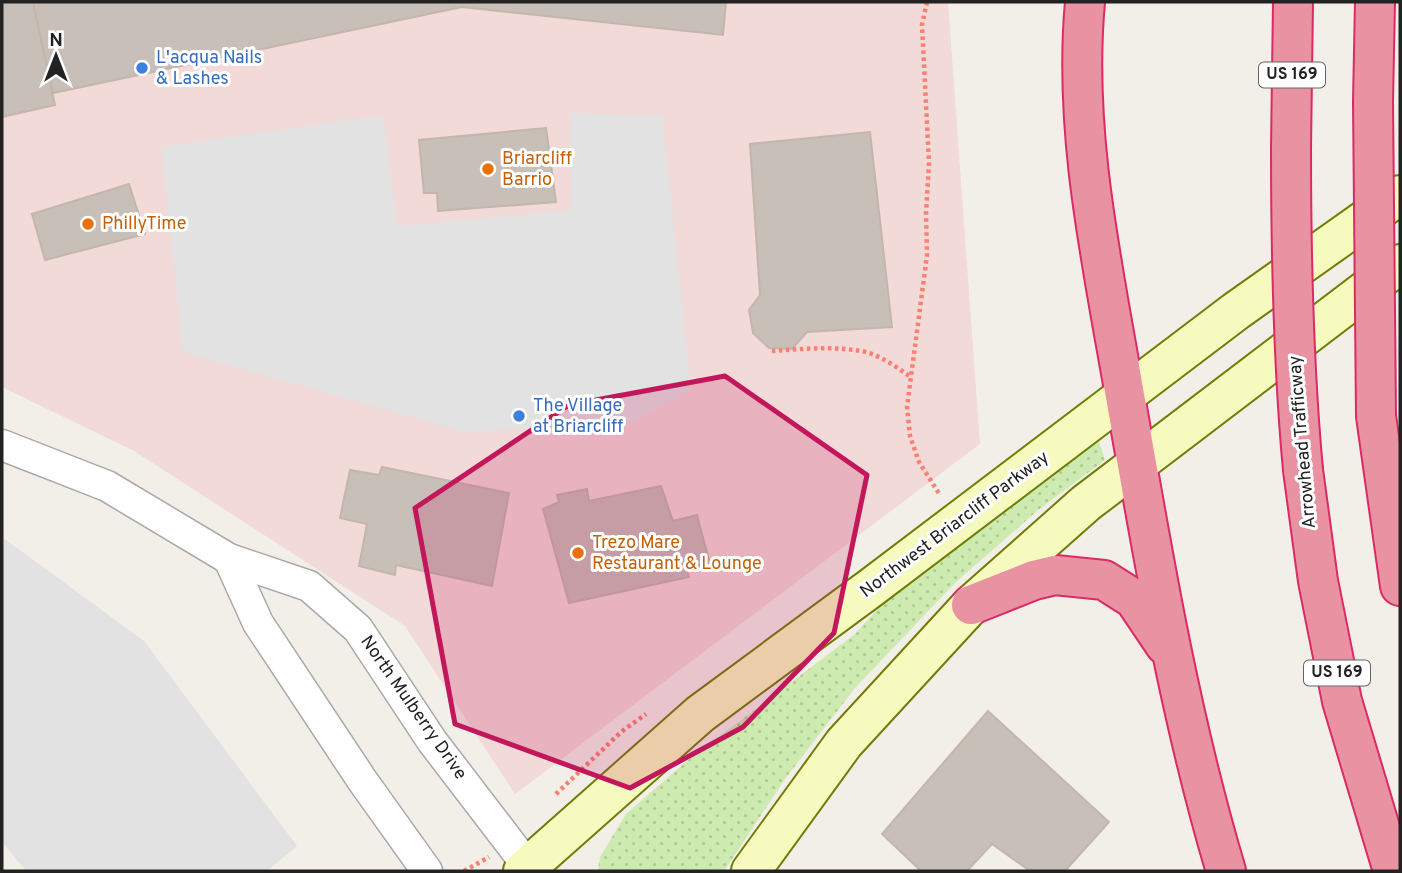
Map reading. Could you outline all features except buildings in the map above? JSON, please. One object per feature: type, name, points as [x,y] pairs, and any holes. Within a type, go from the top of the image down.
[{"type":"highway","points":[[1085,2],[1081,42],[1082,111],[1091,192],[1136,467],[1207,807],[1226,871]]},
{"type":"highway","name":"Arrowhead Trafficway","points":[[1293,2],[1293,314],[1295,383],[1303,470],[1318,581],[1342,701],[1393,871]]},
{"type":"highway","points":[[1375,2],[1373,101],[1376,416],[1400,586]]},
{"type":"highway","points":[[971,605],[1034,580],[1055,575],[1104,580],[1134,599],[1175,661]]},
{"type":"main road","name":"Northwest Briarcliff Parkway","points":[[528,869],[700,714],[1236,311],[1400,195]]},
{"type":"main road","points":[[751,871],[844,743],[971,605],[1086,503],[1400,264]]},
{"type":"street","name":"North Mulberry Drive","points":[[2,445],[107,486],[229,559],[309,586],[358,629],[432,741],[528,869]]},
{"type":"street","points":[[229,559],[258,623],[362,780],[427,871]]},
{"type":"path","points":[[927,2],[922,25],[929,163],[926,213],[928,255],[907,407],[910,436],[919,462],[941,497]]},
{"type":"path","points":[[772,351],[863,351],[886,360],[911,377]]},
{"type":"highlighted area","points":[[725,376],[867,475],[834,633],[743,727],[630,788],[455,724],[415,508],[569,405]]},
{"type":"shaded area","name":"The Village at Briarcliff","points":[[2,2],[948,2],[980,444],[515,794],[405,626],[134,451],[2,387]]},
{"type":"shaded area","points":[[570,113],[662,116],[691,389],[632,422],[465,432],[183,352],[161,147],[383,115],[398,226],[571,210]]},
{"type":"shaded area","points":[[2,537],[144,641],[297,846],[267,871],[26,871],[2,842]]},
{"type":"green space","points":[[1097,435],[1105,460],[1037,511],[956,582],[855,688],[785,779],[724,871],[598,871],[600,857],[626,814],[688,760],[855,634],[903,581]]},
{"type":"place","name":"L'acqua Nails & Lashes","points":[[142,68]]},
{"type":"place","name":"Briarcliff Barrio","points":[[488,169]]},
{"type":"place","name":"PhillyTime","points":[[88,224]]},
{"type":"place","name":"The Village at Briarcliff","points":[[519,416]]},
{"type":"place","name":"Trezo Mare Restaurant & Lounge","points":[[578,553]]}]
